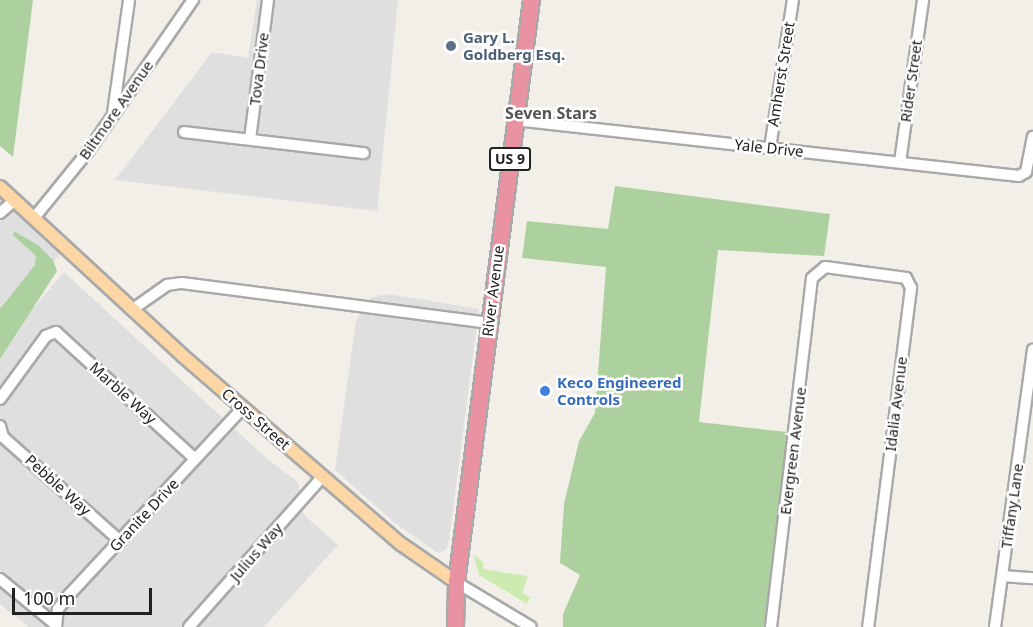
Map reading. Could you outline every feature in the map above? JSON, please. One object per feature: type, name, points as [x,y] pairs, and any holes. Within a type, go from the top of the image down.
[{"type":"highway","name":"River Avenue","points":[[446,627],[456,582],[530,0]]},
{"type":"highway","name":"River Avenue","points":[[455,627],[456,582]]},
{"type":"main road","name":"Cross Street","points":[[2,192],[34,218],[243,408],[401,544],[456,582]]},
{"type":"street","points":[[113,114],[129,0]]},
{"type":"street","name":"Biltmore Avenue","points":[[34,218],[113,114],[194,0]]},
{"type":"street","name":"Tova Drive","points":[[250,139],[268,0]]},
{"type":"street","name":"Amherst Street","points":[[770,148],[792,0]]},
{"type":"street","name":"Rider Street","points":[[900,162],[923,0]]},
{"type":"street","name":"Yale Drive","points":[[515,120],[1022,174],[1030,163],[1033,137]]},
{"type":"street","points":[[184,132],[364,153]]},
{"type":"street","points":[[0,213],[15,201]]},
{"type":"street","name":"Idalia Avenue","points":[[815,275],[825,267],[847,268],[906,278],[911,288],[868,627]]},
{"type":"street","name":"Evergreen Avenue","points":[[771,627],[815,275]]},
{"type":"street","points":[[133,309],[167,285],[182,283],[489,323]]},
{"type":"street","name":"Marble Way","points":[[0,399],[50,334],[56,332],[195,459]]},
{"type":"street","name":"Tiffany Lane","points":[[995,627],[1033,350]]},
{"type":"street","name":"Granite Drive","points":[[56,626],[58,609],[243,408]]},
{"type":"street","name":"Pebble Way","points":[[0,426],[3,437],[120,541]]},
{"type":"street","name":"Julius Way","points":[[189,627],[323,476]]},
{"type":"street","points":[[1002,576],[1033,579]]},
{"type":"street","points":[[0,579],[56,626]]},
{"type":"street","name":"Cross Street","points":[[456,582],[531,627]]},
{"type":"shaded area","points":[[257,0],[398,0],[377,211],[115,180],[212,52],[248,58]]},
{"type":"shaded area","points":[[0,189],[66,248],[0,320]]},
{"type":"shaded area","points":[[64,272],[265,457],[298,482],[304,515],[338,545],[264,627],[29,627],[0,604],[0,347]]},
{"type":"shaded area","points":[[390,294],[479,309],[449,540],[447,549],[438,553],[395,523],[335,470],[356,321],[371,297]]},
{"type":"green space","points":[[0,0],[33,0],[13,157],[0,146]]},
{"type":"green space","points":[[615,186],[830,214],[824,256],[718,250],[699,422],[787,432],[767,627],[563,627],[563,614],[580,575],[560,563],[564,504],[579,441],[595,413],[606,267],[522,258],[527,221],[608,229]]},
{"type":"green space","points":[[14,231],[39,246],[53,260],[57,271],[0,359],[0,309],[35,265],[36,256],[13,235]]},
{"type":"green space","points":[[473,554],[483,562],[483,569],[528,576],[522,593],[530,597],[527,604],[479,575]]},
{"type":"place","name":"Gary L. Goldberg Esq.","points":[[451,46]]},
{"type":"place","name":"Keco Engineered Controls","points":[[545,391]]},
{"type":"district","name":"Seven Stars","points":[[551,113]]}]
